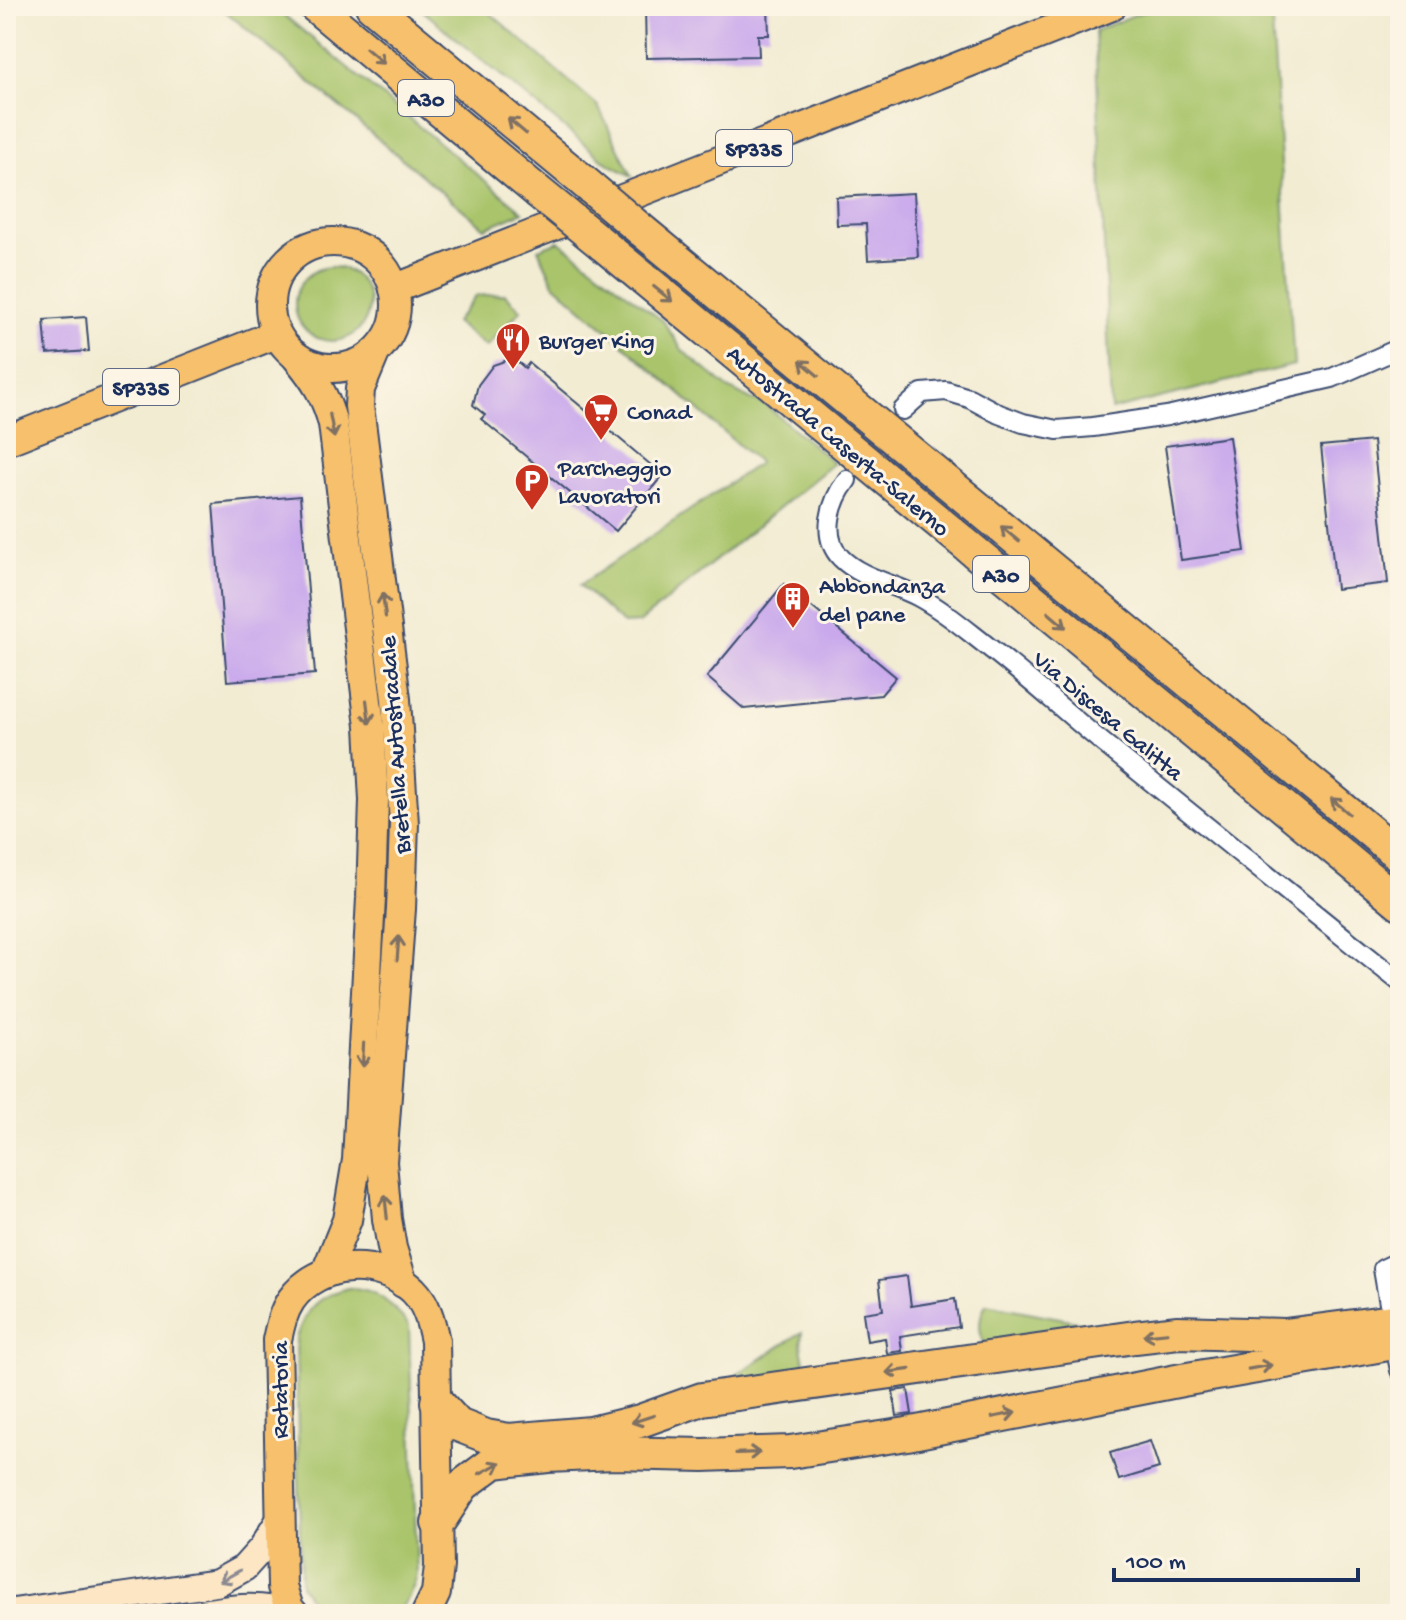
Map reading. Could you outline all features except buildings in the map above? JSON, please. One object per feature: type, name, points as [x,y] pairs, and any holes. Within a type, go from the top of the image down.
[{"type":"highway","name":"Autostrada Caserta-Salerno","points":[[315,6],[1400,903]]},
{"type":"highway","name":"Autostrada Caserta-Salerno","points":[[372,6],[1400,856]]},
{"type":"highway","points":[[1190,730],[1249,806],[1400,929]]},
{"type":"highway","points":[[437,1402],[458,1425],[486,1436],[509,1440],[591,1433],[640,1421],[702,1399],[1178,1332],[1285,1335],[1394,1312]]},
{"type":"highway","points":[[438,1523],[463,1485],[494,1462],[614,1453],[703,1455],[790,1452],[907,1434],[1170,1383],[1399,1357]]},
{"type":"main road","name":"SP335","points":[[394,289],[1112,6]]},
{"type":"main road","points":[[325,242],[340,242],[368,252],[389,274],[394,289],[396,317],[385,342],[375,353],[351,366],[323,368],[297,358],[276,334],[271,320],[271,290],[285,263],[310,246],[325,242]]},
{"type":"main road","name":"SP335","points":[[6,441],[276,334]]},
{"type":"main road","name":"Bretella Autostradale","points":[[375,353],[360,389],[359,406],[396,699],[404,824],[401,909],[382,1162],[392,1248],[403,1283]]},
{"type":"main road","name":"Bretella Autostradale","points":[[297,358],[320,388],[333,424],[370,726],[374,800],[357,1160],[347,1220],[326,1272]]},
{"type":"main road","points":[[326,1272],[348,1267],[370,1268],[391,1275],[413,1291],[429,1314],[435,1341],[439,1566],[436,1593],[426,1614]]},
{"type":"main road","name":"Rotatoria","points":[[291,1614],[282,1587],[277,1340],[281,1319],[292,1299],[307,1283],[326,1272]]},
{"type":"main road","points":[[6,1613],[217,1583],[244,1568],[262,1548],[280,1519]]},
{"type":"main road","points":[[193,1614],[255,1606],[291,1614]]},
{"type":"street","points":[[903,410],[922,393],[946,391],[1023,423],[1057,430],[1093,427],[1167,416],[1332,378],[1400,348]]},
{"type":"street","name":"Via Discesa Galitta","points":[[847,480],[831,508],[832,544],[840,557],[948,616],[1400,982]]},
{"type":"street","points":[[1392,1265],[1394,1312]]},
{"type":"green space","points":[[219,6],[273,6],[523,212],[485,228]]},
{"type":"green space","points":[[417,6],[482,6],[598,106],[632,176],[607,163]]},
{"type":"green space","points":[[1156,6],[1271,6],[1294,365],[1111,410],[1095,31]]},
{"type":"green space","points":[[559,241],[663,321],[683,351],[728,388],[763,403],[834,463],[639,623],[623,624],[580,585],[759,463],[554,284],[538,249]]},
{"type":"green space","points":[[325,267],[339,267],[353,273],[363,283],[369,304],[367,318],[353,335],[339,341],[325,341],[311,335],[301,325],[295,311],[295,297],[301,283],[311,273]]},
{"type":"green space","points":[[505,294],[521,310],[486,347],[455,322],[476,296]]},
{"type":"green space","points":[[348,1288],[375,1294],[397,1311],[409,1326],[417,1575],[409,1597],[394,1614],[323,1614],[301,1586],[296,1338],[314,1305],[328,1295]]},
{"type":"green space","points":[[986,1304],[1076,1321],[1077,1333],[986,1349],[980,1326]]},
{"type":"green space","points":[[802,1332],[802,1354],[811,1374],[735,1386],[732,1378]]},
{"type":"place","name":"Burger King","points":[[513,371]]},
{"type":"place","name":"Conad","points":[[601,442]]},
{"type":"place","name":"Parcheggio Lavoratori","points":[[532,512]]},
{"type":"place","name":"Abbondanza del pane","points":[[793,630]]}]
